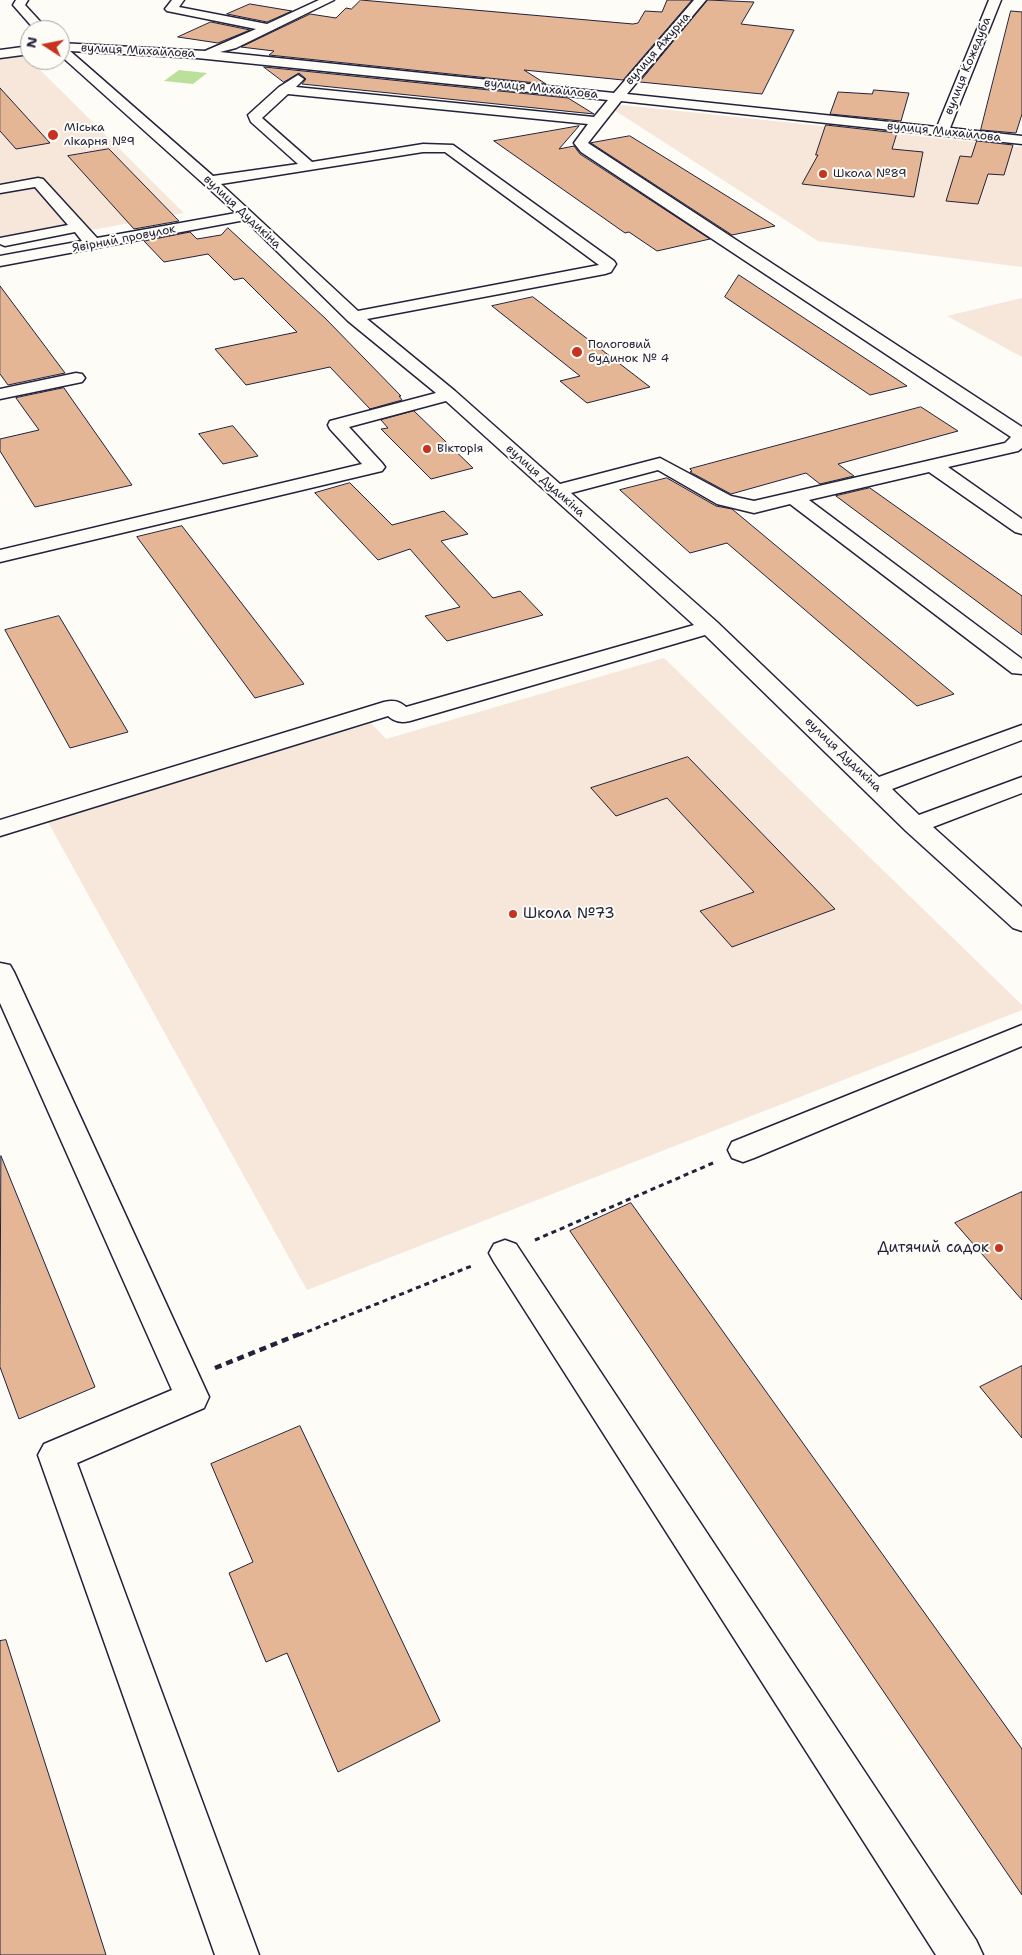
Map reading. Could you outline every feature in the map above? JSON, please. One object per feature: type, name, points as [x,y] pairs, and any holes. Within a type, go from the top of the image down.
[{"type":"street","points":[[178,0],[171,9],[268,28]]},
{"type":"street","points":[[197,54],[232,45],[328,0]]},
{"type":"street","name":"вулиця Ажурна","points":[[700,0],[597,121],[581,143],[586,149],[1021,436]]},
{"type":"street","name":"вулиця Кожедуба","points":[[942,131],[995,0]]},
{"type":"street","points":[[17,4],[32,20]]},
{"type":"street","name":"вулиця Михайлова","points":[[70,48],[197,54],[317,65],[1022,140]]},
{"type":"street","points":[[0,54],[20,51]]},
{"type":"street","name":"вулиця Дудикіна","points":[[70,57],[248,215],[354,317],[449,395],[710,627],[915,825],[1022,922]]},
{"type":"street","points":[[309,167],[256,119],[255,115],[317,65]]},
{"type":"street","points":[[284,90],[597,121]]},
{"type":"street","points":[[209,181],[423,148],[448,148],[608,264],[605,269],[354,317]]},
{"type":"street","points":[[0,188],[38,182],[94,245]]},
{"type":"street","name":"Явірний провулок","points":[[0,261],[248,215]]},
{"type":"street","points":[[5,241],[79,227]]},
{"type":"street","points":[[0,394],[76,378]]},
{"type":"street","points":[[0,556],[375,467],[336,426],[449,395]]},
{"type":"street","points":[[557,491],[660,464],[734,504],[754,506],[930,464],[1011,447],[1018,442],[1021,436]]},
{"type":"street","points":[[930,464],[1022,528]]},
{"type":"street","points":[[793,497],[1020,668]]},
{"type":"street","points":[[0,828],[392,707],[402,716],[710,627]]},
{"type":"street","points":[[876,786],[1022,732]]},
{"type":"street","points":[[915,825],[1022,784]]},
{"type":"street","points":[[0,972],[192,1397],[56,1455],[237,1955]]},
{"type":"street","points":[[744,1150],[1022,1035]]},
{"type":"street","points":[[505,1253],[961,1955]]},
{"type":"path","points":[[184,1381],[505,1253],[744,1150]]},
{"type":"shaded area","name":"Міська лікарня №9","points":[[20,54],[20,70],[40,70],[184,213],[0,247],[0,57]]},
{"type":"shaded area","points":[[603,103],[1022,147],[1022,267],[818,241]]},
{"type":"shaded area","points":[[1022,298],[1022,357],[947,316]]},
{"type":"shaded area","name":"Школа №73","points":[[664,658],[1022,1005],[1022,1010],[307,1290],[48,822],[371,723],[386,739]]},
{"type":"green space","points":[[179,70],[207,73],[193,84],[164,81]]},
{"type":"building","points":[[361,0],[633,24],[638,23],[645,11],[662,12],[667,0],[692,0],[623,80],[524,70],[546,84],[269,55],[274,51],[241,47],[310,14],[336,18],[346,8],[351,9]]},
{"type":"building","points":[[708,0],[754,2],[741,24],[794,30],[762,94],[640,82]]},
{"type":"building","points":[[250,4],[292,11],[267,22],[227,14]]},
{"type":"building","points":[[1011,11],[1022,12],[1022,114],[1016,133],[981,130]]},
{"type":"building","points":[[211,22],[250,30],[218,43],[178,37]]},
{"type":"building","points":[[264,67],[568,98],[594,114],[302,84],[306,79],[299,73],[284,82]]},
{"type":"building","points":[[0,88],[50,143],[16,149],[0,131]]},
{"type":"building","points":[[874,90],[909,93],[901,121],[830,114],[838,92],[872,94]]},
{"type":"building","points":[[826,125],[897,133],[892,149],[923,152],[914,197],[802,184],[818,155],[816,155]]},
{"type":"building","points":[[579,126],[559,149],[574,146],[580,154],[710,239],[657,251],[629,232],[625,233],[494,141]]},
{"type":"building","points":[[630,136],[775,226],[732,235],[591,143]]},
{"type":"building","points":[[977,141],[1013,145],[1004,175],[988,174],[978,204],[946,201],[960,156],[971,157]]},
{"type":"building","points":[[109,149],[179,221],[134,229],[68,156]]},
{"type":"building","points":[[228,228],[326,319],[401,396],[399,396],[402,400],[370,409],[330,367],[246,385],[215,349],[297,332],[243,278],[234,280],[208,254],[164,262],[144,241],[190,232],[197,239],[221,235]]},
{"type":"building","points":[[739,275],[907,386],[870,395],[725,297]]},
{"type":"building","points":[[0,286],[65,373],[8,385],[0,374]]},
{"type":"building","name":"Пологовий будинок № 4","points":[[533,297],[650,387],[587,403],[560,381],[580,376],[492,306]]},
{"type":"building","points":[[64,388],[132,485],[35,507],[0,451],[0,439],[39,430],[16,398]]},
{"type":"building","points":[[921,407],[958,431],[838,464],[854,476],[820,484],[806,473],[731,494],[690,472],[692,471],[690,469]]},
{"type":"building","name":"Вікторія","points":[[414,411],[473,468],[431,479],[381,429],[388,428],[381,420]]},
{"type":"building","points":[[233,426],[258,456],[223,464],[199,434]]},
{"type":"building","points":[[667,478],[716,506],[732,509],[954,694],[917,706],[727,543],[690,553],[620,490]]},
{"type":"building","points":[[350,483],[392,525],[444,511],[468,534],[441,541],[493,598],[520,591],[543,615],[447,641],[425,616],[460,607],[410,549],[378,560],[315,493]]},
{"type":"building","points":[[870,488],[1022,596],[1022,635],[836,496]]},
{"type":"building","points":[[182,526],[304,684],[255,698],[137,537]]},
{"type":"building","points":[[59,616],[128,732],[70,748],[5,630]]},
{"type":"building","points":[[688,757],[835,909],[732,947],[700,911],[754,892],[667,798],[616,816],[591,788]]},
{"type":"building","points":[[1,1156],[95,1387],[19,1419],[0,1367]]},
{"type":"building","name":"Дитячий садок","points":[[1022,1192],[1022,1300],[955,1223]]},
{"type":"building","points":[[631,1203],[1022,1749],[1022,1895],[570,1231]]},
{"type":"building","points":[[1022,1366],[1022,1438],[980,1387]]},
{"type":"building","points":[[300,1426],[440,1721],[338,1772],[287,1653],[266,1662],[229,1573],[253,1562],[211,1464]]},
{"type":"building","points":[[6,1640],[106,1955],[0,1955],[0,1641]]},
{"type":"place","name":"Міська лікарня №9","points":[[53,135]]},
{"type":"place","name":"Школа №89","points":[[823,174]]},
{"type":"place","name":"Пологовий будинок № 4","points":[[577,352]]},
{"type":"place","name":"Вікторія","points":[[427,449]]},
{"type":"place","name":"Школа №73","points":[[513,914]]},
{"type":"place","name":"Дитячий садок","points":[[999,1248]]}]
